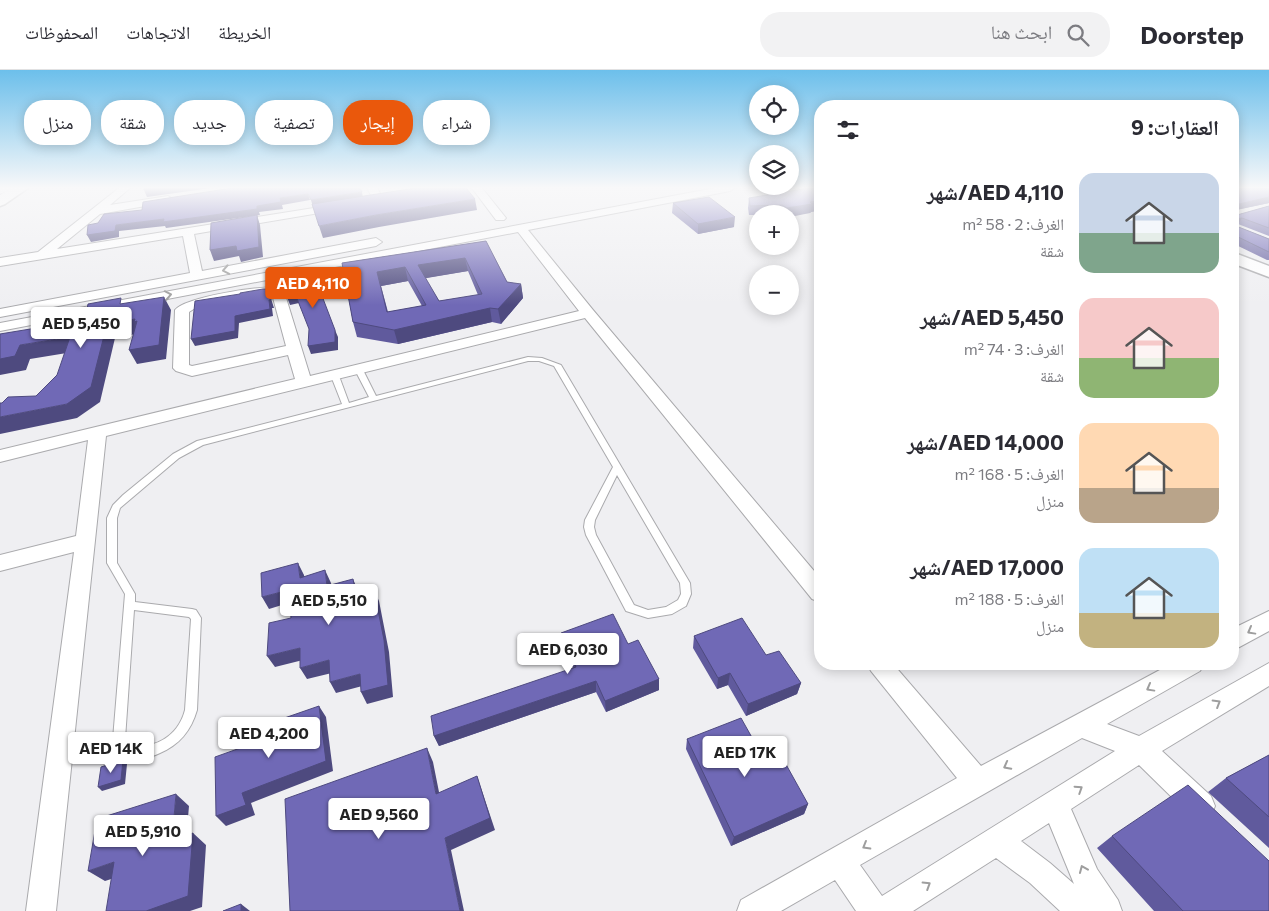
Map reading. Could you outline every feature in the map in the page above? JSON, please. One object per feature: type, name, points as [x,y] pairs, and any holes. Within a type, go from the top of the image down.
[{"type":"street","points":[[41,256],[76,227]]},
{"type":"street","points":[[0,262],[217,227]]},
{"type":"street","points":[[0,327],[471,227]]},
{"type":"street","points":[[511,227],[588,313],[814,586]]},
{"type":"street","points":[[188,232],[197,275]]},
{"type":"street","points":[[0,313],[392,238]]},
{"type":"street","points":[[1239,251],[1269,263]]},
{"type":"street","points":[[1239,260],[1269,272]]},
{"type":"street","points":[[294,349],[192,371],[185,370],[181,368],[182,310],[186,306],[202,302],[266,290],[278,291],[304,383]]},
{"type":"street","points":[[0,456],[588,313]]},
{"type":"street","points":[[41,911],[98,433]]},
{"type":"street","points":[[0,563],[85,541]]},
{"type":"street","points":[[1239,637],[1269,620]]},
{"type":"street","points":[[884,670],[977,782]]},
{"type":"street","points":[[752,911],[977,782],[1181,670]]},
{"type":"street","points":[[886,911],[1141,749],[1269,673]]},
{"type":"street","points":[[1082,726],[1141,749],[1219,823]]},
{"type":"street","points":[[1055,805],[1087,879],[1107,911]]},
{"type":"street","points":[[997,841],[1040,873],[1082,911]]},
{"type":"street","points":[[839,861],[874,911]]},
{"type":"lane","points":[[129,605],[192,614],[196,618],[192,711],[188,722],[183,731],[167,742],[144,752],[122,748],[119,739],[129,605],[130,594],[112,563],[112,518],[116,507],[126,497],[176,456],[200,443],[528,359],[540,359],[557,365],[685,582],[686,594],[682,603],[668,611],[648,614],[630,608],[591,535],[590,520],[617,467]]},
{"type":"lane","points":[[359,370],[374,399]]},
{"type":"lane","points":[[335,376],[346,406]]},
{"type":"building","points":[[88,227],[116,227],[115,231],[87,235]]},
{"type":"building","points":[[211,227],[258,227],[259,247],[237,251],[236,246],[210,250]]},
{"type":"building","points":[[1239,227],[1269,239],[1269,252],[1239,237]]},
{"type":"building","points":[[486,241],[507,282],[521,284],[498,309],[490,308],[394,330],[353,322],[342,263]],"holes":[[[465,258],[482,294],[439,301],[418,265]],[[405,267],[426,305],[387,312],[377,272]]]},
{"type":"building","points":[[314,275],[335,330],[335,342],[308,346],[309,329],[296,296],[287,297],[283,285],[291,283],[291,279]]},
{"type":"building","points":[[268,289],[271,300],[269,300],[270,309],[235,316],[235,331],[191,339],[195,301]]},
{"type":"building","points":[[164,297],[159,345],[129,350],[137,321],[134,322],[135,319],[107,324],[91,387],[67,404],[0,417],[0,403],[8,397],[36,396],[57,375],[70,337],[20,345],[15,356],[0,359],[0,334],[85,320],[88,304],[121,298],[120,304]]},
{"type":"building","points":[[298,563],[300,578],[325,570],[327,586],[353,579],[356,595],[374,590],[384,640],[388,685],[361,692],[360,674],[330,682],[329,660],[300,668],[300,648],[267,656],[269,623],[291,618],[289,590],[262,597],[261,573]]},
{"type":"building","points":[[613,614],[628,644],[638,640],[659,679],[605,701],[596,681],[434,736],[431,716],[576,667],[561,633]]},
{"type":"building","points":[[742,618],[766,655],[779,651],[801,683],[748,704],[730,673],[718,678],[694,636]]},
{"type":"building","points":[[319,706],[326,761],[242,793],[246,805],[216,816],[215,757],[274,736],[273,722]]},
{"type":"building","points":[[741,718],[768,766],[783,759],[808,804],[734,837],[687,739]]},
{"type":"building","points":[[427,748],[436,794],[477,776],[490,818],[445,838],[460,911],[290,911],[285,799]]},
{"type":"building","points":[[1269,755],[1269,817],[1226,778]]},
{"type":"building","points":[[123,760],[121,780],[98,787],[101,767]]},
{"type":"building","points":[[1188,785],[1269,861],[1269,911],[1183,911],[1112,836]]},
{"type":"building","points":[[176,794],[172,841],[193,833],[188,896],[146,911],[106,911],[114,862],[88,871],[97,819]]},
{"type":"building","points":[[241,904],[241,911],[223,911]]}]
